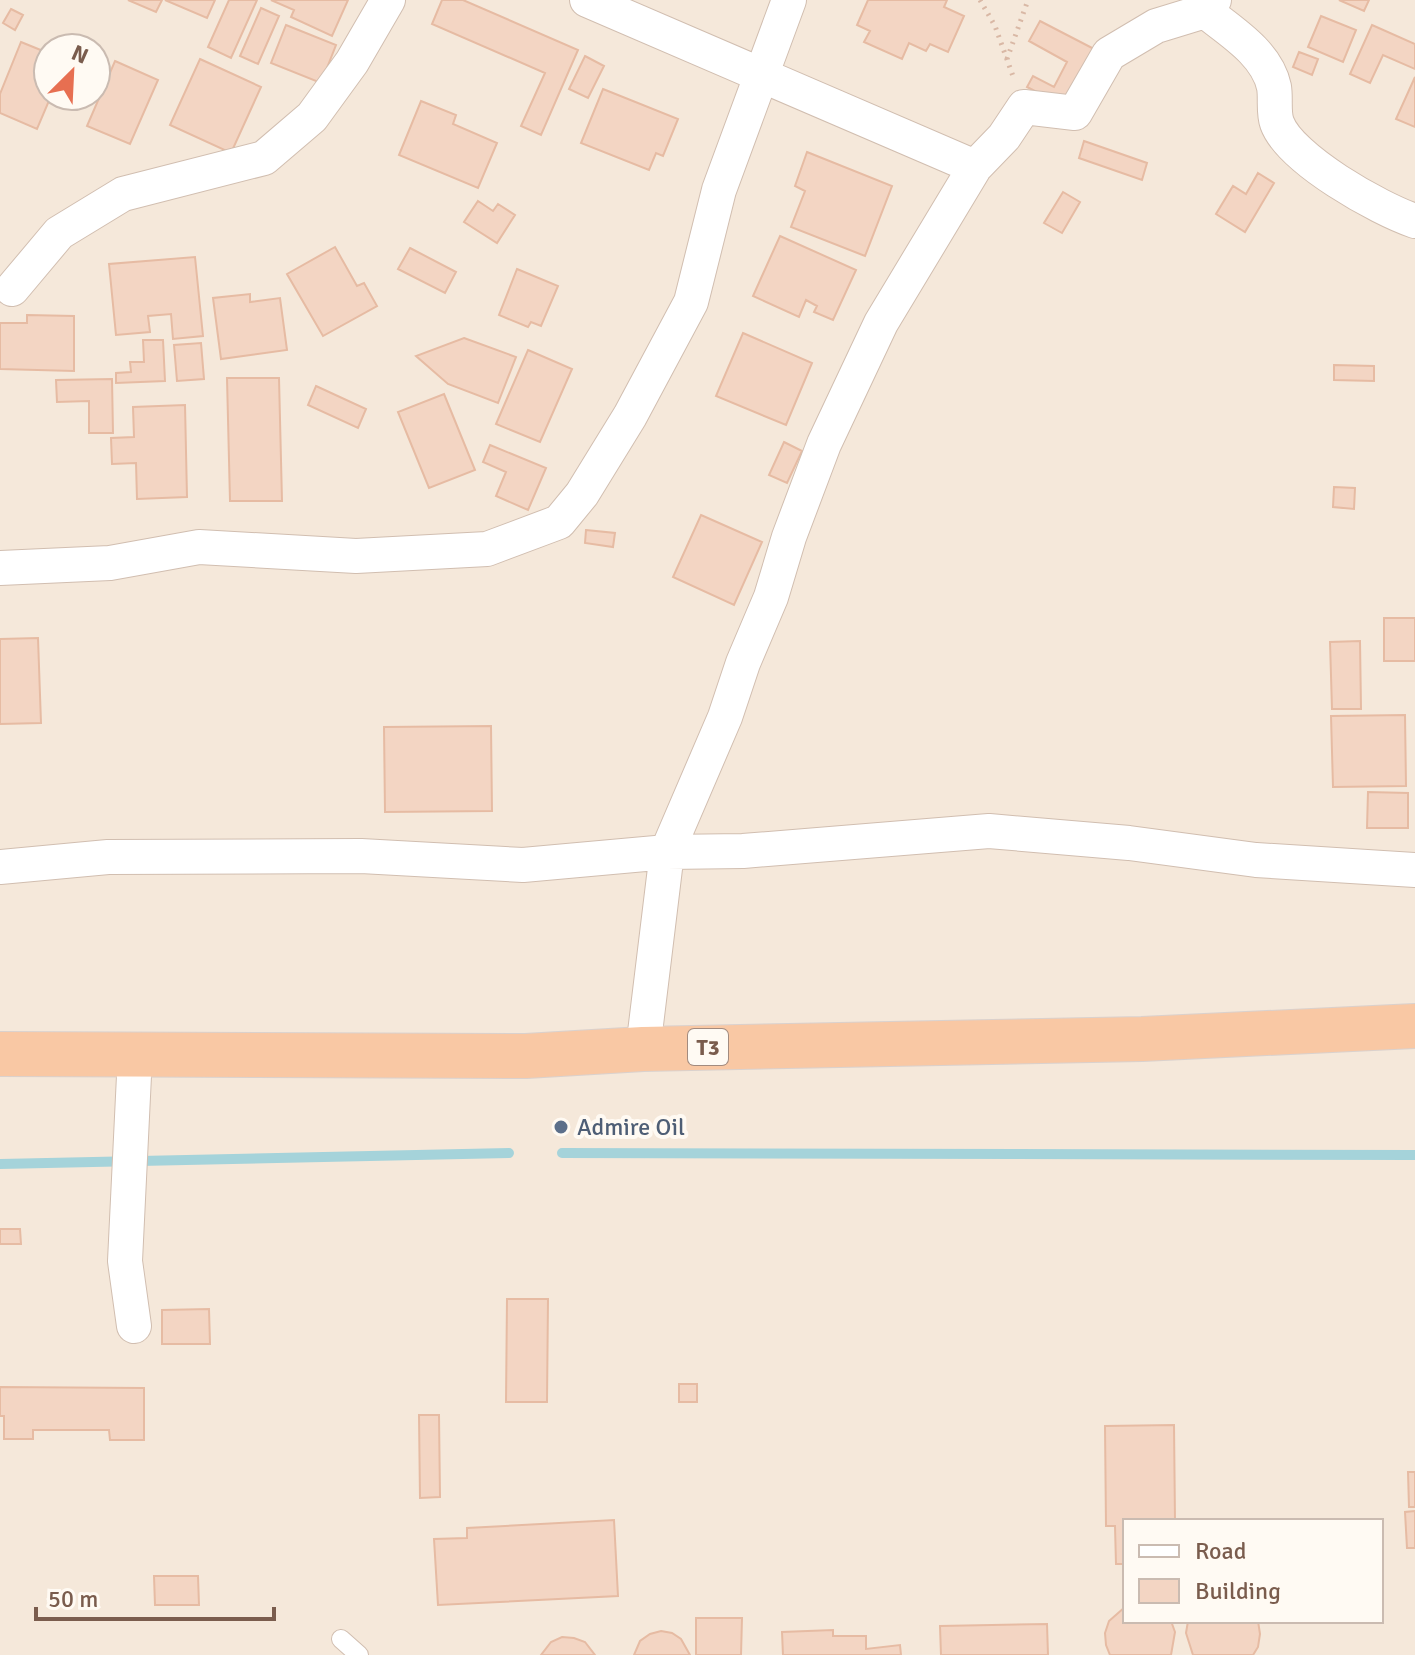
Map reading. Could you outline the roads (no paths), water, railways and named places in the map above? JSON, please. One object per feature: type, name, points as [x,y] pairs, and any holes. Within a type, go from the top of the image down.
[{"type":"highway","name":"T3","points":[[0,1054],[526,1056],[643,1049],[1142,1039],[1415,1026]]},
{"type":"street","points":[[12,289],[59,233],[123,194],[264,158],[312,117],[352,62],[388,0]]},
{"type":"street","points":[[587,0],[762,78],[975,167]]},
{"type":"street","points":[[0,568],[110,563],[199,547],[356,556],[487,549],[559,522],[582,494],[630,416],[691,302],[719,190],[789,0]]},
{"type":"street","points":[[643,1049],[667,852],[725,717],[824,444],[881,323],[975,167],[1004,137],[1024,107],[1075,113],[1109,54],[1156,26],[1210,5],[1263,62],[1275,89],[1276,122],[1294,147],[1340,184],[1406,211]]},
{"type":"street","points":[[0,867],[108,857],[361,856],[523,865],[667,852],[743,851],[989,831],[1129,843],[1256,860],[1415,870]]},
{"type":"street","points":[[134,1326],[125,1261],[135,1055]]},
{"type":"lane","points":[[341,1639],[359,1655]]},
{"type":"waterway","points":[[0,1164],[509,1153]]},
{"type":"waterway","points":[[562,1153],[1415,1155]]},
{"type":"place","name":"Admire Oil","points":[[561,1127]]}]
